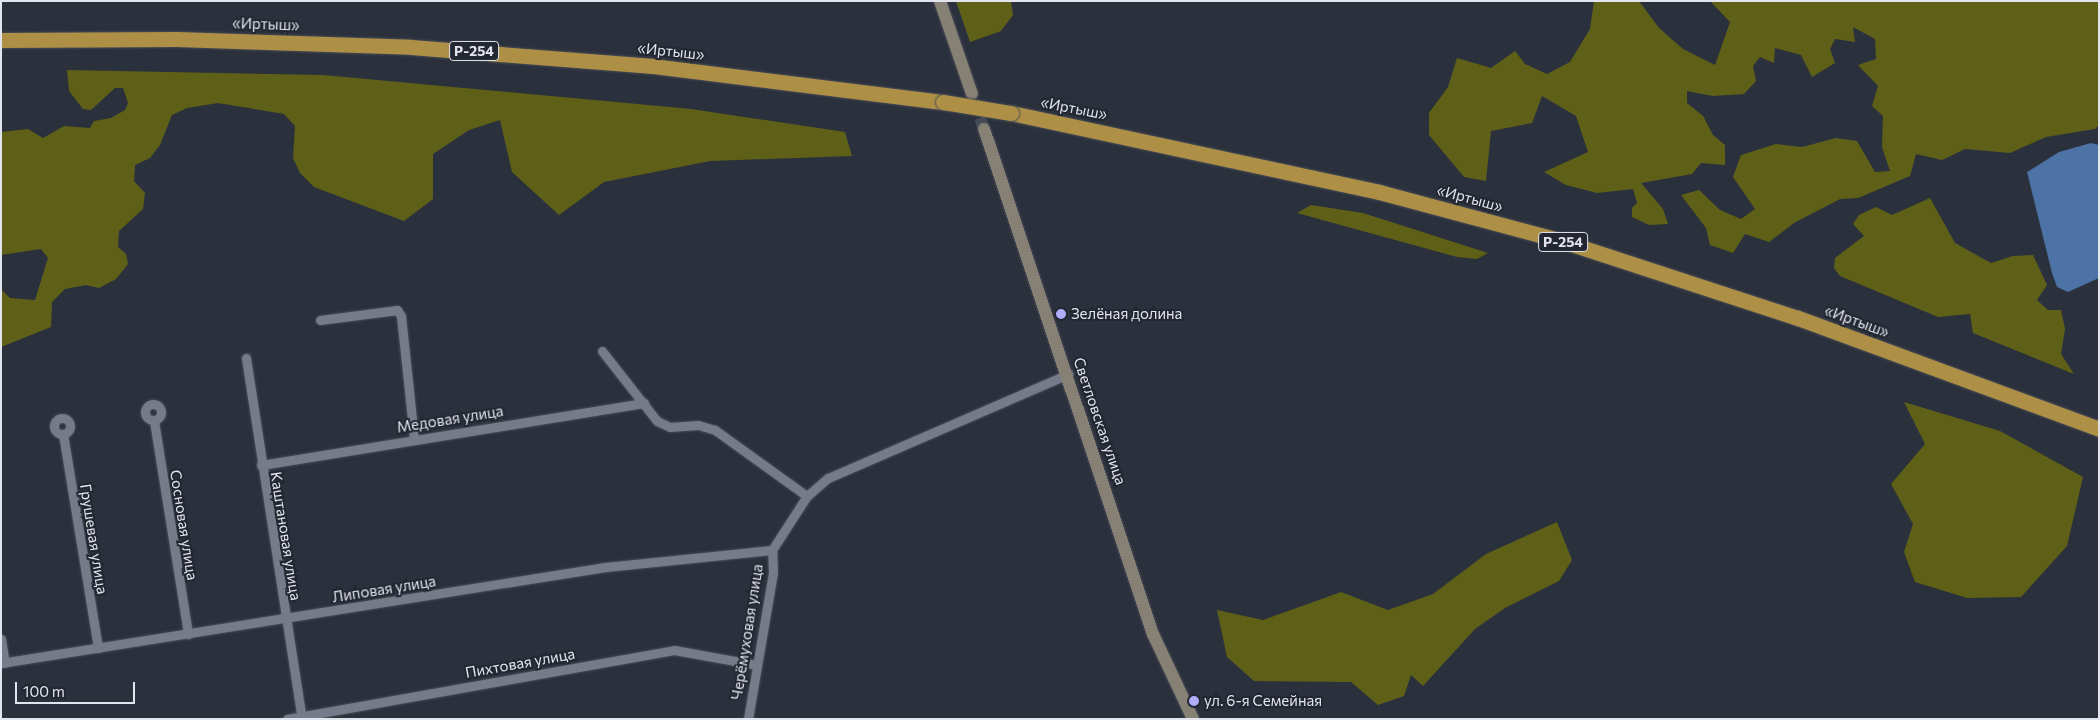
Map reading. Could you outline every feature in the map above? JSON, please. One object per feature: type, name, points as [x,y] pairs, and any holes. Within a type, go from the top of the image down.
[{"type":"highway","name":"«Иртыш»","points":[[1,40],[185,39],[411,47],[652,66],[943,102],[1011,113],[1379,192],[1562,242],[1798,318],[2099,429]]},
{"type":"street","points":[[940,1],[972,94]]},
{"type":"street","name":"Светловская улица","points":[[984,129],[1068,374],[1153,634],[1193,719]]},
{"type":"street","points":[[320,320],[397,310],[401,316],[414,438]]},
{"type":"street","points":[[602,350],[658,420],[670,427],[698,426],[715,430],[807,496]]},
{"type":"street","name":"Каштановая улица","points":[[246,358],[261,465],[302,718]]},
{"type":"street","points":[[772,550],[807,496],[828,478],[1068,374]]},
{"type":"street","name":"Медовая улица","points":[[261,465],[414,438],[644,403]]},
{"type":"street","name":"Сосновая улица","points":[[154,420],[188,634]]},
{"type":"street","name":"Грушевая улица","points":[[63,434],[98,648]]},
{"type":"street","name":"Липовая улица","points":[[3,663],[605,567],[772,550]]},
{"type":"street","name":"Черёмуховая улица","points":[[748,719],[774,573],[772,550]]},
{"type":"street","points":[[1,640],[3,663]]},
{"type":"street","name":"Пихтовая улица","points":[[287,719],[302,718],[674,650],[757,666]]},
{"type":"shaded area","points":[[956,1],[1011,1],[1013,15],[1001,31],[970,42]]},
{"type":"shaded area","points":[[1594,1],[1639,1],[1659,28],[1683,49],[1715,65],[1730,22],[1710,1],[2099,1],[2099,125],[2095,129],[2046,137],[2010,153],[1965,149],[1942,160],[1916,154],[1910,176],[1858,198],[1840,199],[1794,223],[1769,242],[1745,234],[1733,253],[1710,245],[1706,228],[1681,195],[1699,190],[1720,210],[1741,219],[1755,209],[1733,177],[1741,155],[1776,144],[1802,147],[1836,138],[1857,141],[1875,172],[1890,171],[1882,147],[1883,116],[1872,106],[1878,86],[1858,65],[1876,59],[1875,39],[1853,27],[1855,42],[1835,39],[1830,49],[1835,63],[1812,77],[1801,55],[1775,48],[1774,63],[1760,57],[1753,66],[1756,81],[1744,94],[1713,96],[1687,91],[1687,103],[1703,116],[1713,135],[1725,145],[1725,165],[1701,163],[1692,174],[1641,183],[1663,209],[1668,224],[1649,225],[1632,217],[1632,208],[1637,203],[1633,189],[1597,193],[1566,185],[1544,172],[1588,152],[1576,116],[1542,96],[1532,123],[1491,131],[1486,181],[1464,177],[1429,135],[1429,113],[1448,87],[1457,58],[1491,68],[1515,51],[1525,64],[1547,74],[1570,62],[1590,29]]},
{"type":"shaded area","points":[[67,70],[323,75],[691,109],[845,132],[852,156],[710,161],[604,182],[559,215],[512,172],[500,120],[469,130],[433,154],[433,199],[404,221],[314,187],[300,173],[293,158],[295,126],[284,114],[218,103],[187,108],[172,115],[160,145],[150,158],[135,165],[134,181],[145,193],[143,209],[119,231],[118,247],[126,254],[128,264],[116,279],[99,288],[86,285],[65,289],[52,302],[51,327],[1,347],[1,289],[10,298],[35,300],[48,258],[41,249],[1,255],[1,132],[28,129],[43,138],[64,126],[90,128],[94,121],[111,118],[125,110],[128,103],[123,88],[115,88],[91,110],[83,109],[69,91]]},
{"type":"shaded area","points":[[1930,198],[1955,243],[1991,263],[2013,256],[2033,255],[2047,285],[2037,300],[2048,310],[2061,310],[2065,329],[2061,354],[2074,374],[1973,333],[1970,314],[1938,317],[1840,276],[1834,268],[1835,258],[1864,236],[1853,224],[1859,215],[1876,207],[1892,215]]},
{"type":"shaded area","points":[[1311,205],[1363,213],[1488,253],[1477,259],[1457,257],[1297,213]]},
{"type":"shaded area","points":[[1904,402],[2000,431],[2083,477],[2067,546],[2021,597],[1967,598],[1915,582],[1904,552],[1913,524],[1891,484],[1925,444]]},
{"type":"shaded area","points":[[1557,522],[1572,560],[1559,581],[1505,608],[1475,629],[1423,686],[1411,675],[1404,696],[1378,705],[1351,682],[1254,681],[1227,657],[1217,610],[1263,620],[1341,592],[1388,610],[1433,594],[1486,554]]},
{"type":"water","points":[[2091,143],[2099,145],[2099,278],[2068,292],[2057,287],[2052,273],[2027,172],[2059,152]]},
{"type":"tunnel","points":[[974,101],[984,129]]},
{"type":"place","name":"Зелёная долина","points":[[1061,314]]},
{"type":"place","name":"ул. 6-я Семейная","points":[[1194,701]]}]
